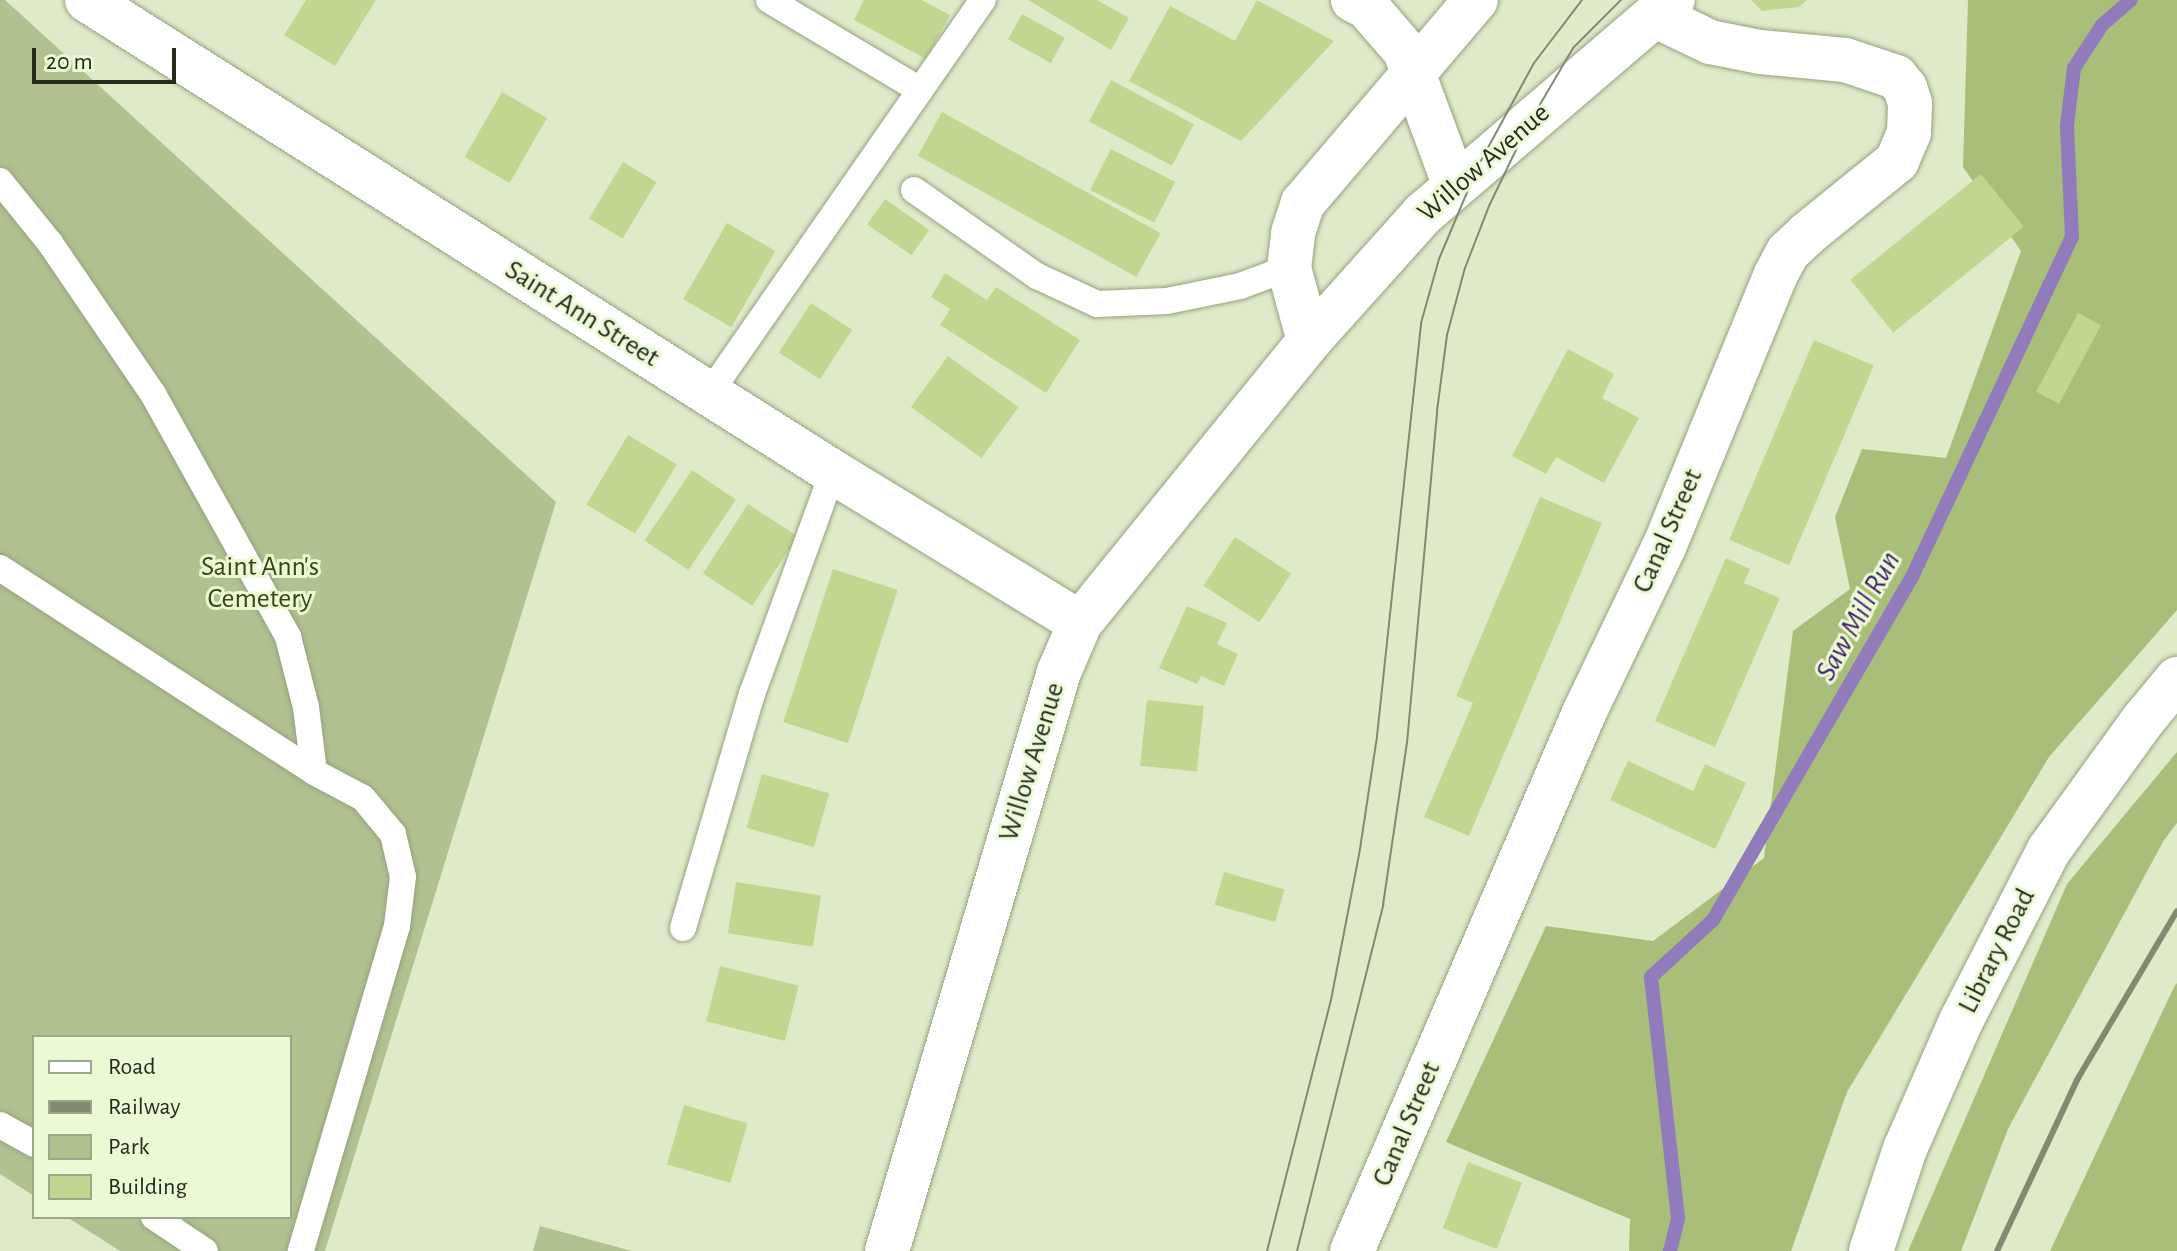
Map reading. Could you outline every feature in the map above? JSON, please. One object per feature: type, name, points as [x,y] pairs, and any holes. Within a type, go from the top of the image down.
[{"type":"street","name":"Saint Ann Street","points":[[87,0],[833,472],[1080,623]]},
{"type":"street","points":[[1353,0],[1367,7],[1389,31],[1415,71],[1428,120],[1455,186]]},
{"type":"street","points":[[1309,341],[1289,268],[1293,233],[1303,203],[1476,0]]},
{"type":"street","name":"Willow Avenue","points":[[887,1251],[1059,672],[1080,623],[1309,341],[1423,214],[1665,8]]},
{"type":"street","name":"Canal Street","points":[[1352,1251],[1584,713],[1664,547],[1775,276],[1788,252],[1807,234],[1897,161],[1909,133],[1910,103],[1905,88],[1896,77],[1845,60],[1760,52],[1710,42],[1665,8]]},
{"type":"street","name":"Library Road","points":[[1871,1251],[1905,1149],[1961,1021],[2049,850],[2144,719],[2177,679]]},
{"type":"lane","points":[[769,0],[920,90]]},
{"type":"lane","points":[[709,394],[983,0]]},
{"type":"lane","points":[[0,181],[50,243],[153,394],[288,637],[306,707],[314,772]]},
{"type":"lane","points":[[914,190],[1037,276],[1097,304],[1167,301],[1240,286],[1289,268]]},
{"type":"lane","points":[[683,928],[752,694],[833,472]]},
{"type":"lane","points":[[0,568],[314,772],[363,798],[393,834],[403,877],[397,926],[301,1251]]},
{"type":"lane","points":[[0,1125],[32,1143]]},
{"type":"lane","points":[[157,1219],[205,1251]]},
{"type":"green space","name":"Saint Ann's Cemetery","points":[[0,0],[5,0],[556,502],[325,1251],[120,1251],[70,1219],[292,1219],[292,1035],[32,1035],[32,1195],[0,1174]]},
{"type":"green space","points":[[1968,0],[2177,0],[2177,610],[2049,757],[1847,1092],[1791,1251],[1629,1251],[1630,1219],[1446,1142],[1546,926],[1653,941],[1764,858],[1793,631],[1850,589],[1835,517],[1862,449],[1946,458],[2021,251],[1963,167]]},
{"type":"green space","points":[[2177,752],[2177,823],[2164,840],[2008,1129],[1961,1251],[1908,1251],[2067,884]]},
{"type":"green space","points":[[2177,983],[2177,1251],[2050,1251],[2174,987]]},
{"type":"green space","points":[[540,1226],[632,1251],[533,1251]]},
{"type":"building","points":[[306,0],[376,0],[335,66],[284,35]]},
{"type":"building","points":[[864,0],[921,0],[950,15],[926,59],[854,20]]},
{"type":"building","points":[[1028,0],[1097,0],[1129,18],[1111,50]]},
{"type":"building","points":[[1257,0],[1334,41],[1241,141],[1129,81],[1170,6],[1235,41]]},
{"type":"building","points":[[1751,0],[1807,0],[1799,7],[1762,11]]},
{"type":"building","points":[[1022,14],[1065,38],[1051,63],[1008,39]]},
{"type":"building","points":[[1111,80],[1194,124],[1172,166],[1089,121]]},
{"type":"building","points":[[502,92],[547,118],[510,183],[464,157]]},
{"type":"building","points":[[942,112],[1161,233],[1136,277],[918,156]]},
{"type":"building","points":[[1111,149],[1175,182],[1154,223],[1090,190]]},
{"type":"building","points":[[623,162],[656,182],[622,239],[589,219]]},
{"type":"building","points":[[1981,174],[2024,227],[1893,333],[1850,280]]},
{"type":"building","points":[[885,199],[929,230],[911,255],[867,224]]},
{"type":"building","points":[[727,223],[775,251],[731,327],[683,299]]},
{"type":"building","points":[[945,273],[987,300],[996,287],[1080,340],[1046,393],[940,325],[950,309],[931,297]]},
{"type":"building","points":[[811,303],[852,330],[820,379],[779,352]]},
{"type":"building","points":[[2078,313],[2101,325],[2059,404],[2036,392]]},
{"type":"building","points":[[1814,340],[1874,365],[1789,565],[1729,540]]},
{"type":"building","points":[[1568,349],[1614,374],[1602,398],[1639,418],[1604,483],[1556,457],[1546,474],[1512,456]]},
{"type":"building","points":[[948,356],[1018,407],[981,458],[911,407]]},
{"type":"building","points":[[628,435],[677,464],[635,534],[586,504]]},
{"type":"building","points":[[692,470],[736,500],[688,570],[644,540]]},
{"type":"building","points":[[1540,497],[1602,523],[1469,836],[1424,817],[1473,703],[1456,696]]},
{"type":"building","points":[[748,504],[797,536],[752,606],[703,574]]},
{"type":"building","points":[[1235,537],[1291,573],[1260,622],[1203,586]]},
{"type":"building","points":[[1726,558],[1750,569],[1744,583],[1780,598],[1715,747],[1655,721]]},
{"type":"building","points":[[833,569],[898,590],[848,743],[783,722]]},
{"type":"building","points":[[1187,606],[1227,623],[1217,644],[1238,654],[1224,686],[1201,676],[1197,684],[1159,668]]},
{"type":"building","points":[[1147,700],[1204,706],[1197,772],[1140,766]]},
{"type":"building","points":[[1628,761],[1693,791],[1705,764],[1746,783],[1715,849],[1610,800]]},
{"type":"building","points":[[762,774],[829,793],[814,847],[747,828]]},
{"type":"building","points":[[1224,872],[1285,889],[1275,922],[1215,905]]},
{"type":"building","points":[[736,882],[821,895],[813,947],[728,933]]},
{"type":"building","points":[[720,966],[799,986],[785,1041],[706,1021]]},
{"type":"building","points":[[684,1105],[747,1123],[730,1183],[667,1165]]},
{"type":"building","points":[[1468,1162],[1522,1183],[1497,1249],[1443,1228]]},
{"type":"waterway","name":"Saw Mill Run","points":[[1670,1251],[1678,1218],[1651,977],[1713,920],[1911,579],[2072,237],[2067,125],[2074,68],[2102,25],[2131,0]]},
{"type":"tram line","points":[[1267,1251],[1331,1000],[1360,849],[1377,736],[1421,323],[1439,259],[1478,166],[1534,63],[1582,0]]},
{"type":"tram line","points":[[1297,1251],[1383,905],[1407,743],[1437,411],[1447,335],[1465,268],[1489,206],[1528,125],[1573,48],[1621,0]]},
{"type":"railway","points":[[1997,1251],[2077,1080],[2177,911]]}]
